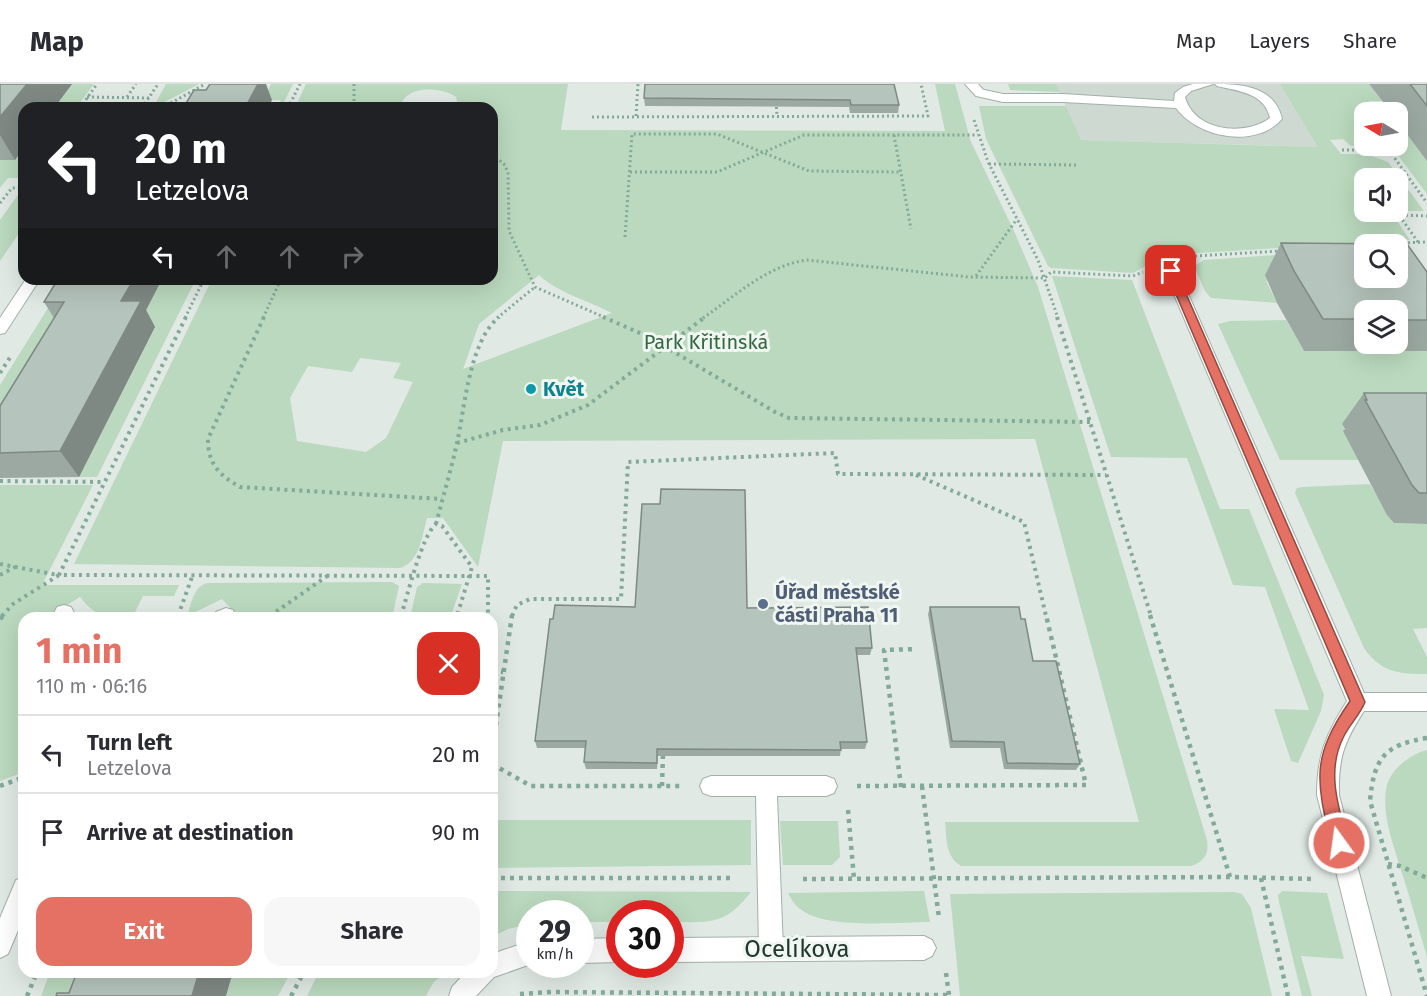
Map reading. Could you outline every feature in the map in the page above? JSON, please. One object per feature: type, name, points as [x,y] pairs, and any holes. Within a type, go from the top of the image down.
[{"type":"street","points":[[971,84],[980,93],[1003,98],[1063,98],[1179,105]]},
{"type":"street","points":[[1208,84],[1187,89],[1179,96],[1179,105],[1186,115],[1199,124],[1228,132],[1256,132],[1270,127],[1276,120],[1276,110],[1268,100],[1254,92],[1221,84]]},
{"type":"street","points":[[1171,271],[1358,702]]},
{"type":"street","points":[[0,329],[29,285]]},
{"type":"street","points":[[1358,702],[1427,702]]},
{"type":"street","points":[[1358,702],[1338,732],[1330,749],[1327,769],[1328,795],[1379,996]]},
{"type":"street","points":[[711,786],[826,786]]},
{"type":"street","points":[[766,786],[771,949]]},
{"type":"street","points":[[0,946],[18,902]]},
{"type":"street","name":"Ocelíkova","points":[[684,950],[924,948]]},
{"type":"street","points":[[498,964],[516,958]]},
{"type":"street","points":[[461,996],[477,978]]},
{"type":"path","points":[[84,102],[97,84]]},
{"type":"path","points":[[126,98],[136,84]]},
{"type":"path","points":[[146,102],[158,84]]},
{"type":"path","points":[[173,102],[205,84]]},
{"type":"path","points":[[291,102],[300,84]]},
{"type":"path","points":[[354,84],[354,102]]},
{"type":"path","points":[[636,116],[638,84]]},
{"type":"path","points":[[592,117],[928,116],[921,84]]},
{"type":"path","points":[[980,93],[971,105],[978,135],[989,164],[1018,218],[1045,278],[1230,876]]},
{"type":"path","points":[[775,95],[777,116]]},
{"type":"path","points":[[87,97],[149,98]]},
{"type":"path","points":[[625,237],[632,134],[717,134],[809,171],[901,172]]},
{"type":"path","points":[[630,172],[717,172],[804,135],[978,135]]},
{"type":"path","points":[[894,135],[911,230]]},
{"type":"path","points":[[1342,150],[1354,150]]},
{"type":"path","points":[[1393,156],[1427,203]]},
{"type":"path","points":[[498,159],[505,165],[508,172],[509,231],[535,287],[666,347],[775,412],[798,420],[1090,422]]},
{"type":"path","points":[[989,164],[1076,165]]},
{"type":"path","points":[[0,203],[12,188],[18,188]]},
{"type":"path","points":[[1418,242],[1399,215],[1427,216]]},
{"type":"path","points":[[976,277],[1018,218]]},
{"type":"path","points":[[1408,242],[1427,242]]},
{"type":"path","points":[[1184,257],[1286,250]]},
{"type":"path","points":[[457,443],[503,430],[540,425],[588,405],[767,274],[790,262],[807,260],[976,277],[1045,278],[1051,272],[1133,276],[1151,268]]},
{"type":"path","points":[[0,619],[13,604],[59,575],[201,285]]},
{"type":"path","points":[[278,285],[208,439],[208,455],[213,468],[225,479],[240,487],[442,499]]},
{"type":"path","points":[[403,612],[413,575],[431,528],[436,524],[457,443],[471,372],[483,338],[495,320],[535,287]]},
{"type":"path","points":[[498,704],[511,614],[521,601],[530,598],[621,599],[628,462],[835,453],[838,474],[1106,474]]},
{"type":"path","points":[[826,786],[1086,785],[1024,522],[915,475]]},
{"type":"path","points":[[0,481],[104,482]]},
{"type":"path","points":[[436,524],[442,526],[472,567],[458,612]]},
{"type":"path","points":[[0,564],[59,575],[488,576],[488,612]]},
{"type":"path","points":[[0,575],[15,567]]},
{"type":"path","points":[[277,612],[331,574]]},
{"type":"path","points":[[179,612],[192,577]]},
{"type":"path","points":[[901,787],[884,650],[916,649]]},
{"type":"path","points":[[498,672],[502,672]]},
{"type":"path","points":[[1427,738],[1399,743],[1380,757],[1374,771],[1370,801],[1427,996]]},
{"type":"path","points":[[663,750],[663,786]]},
{"type":"path","points":[[498,767],[531,786],[711,786]]},
{"type":"path","points":[[0,786],[18,779]]},
{"type":"path","points":[[922,786],[940,925]]},
{"type":"path","points":[[848,822],[854,879]]},
{"type":"path","points":[[1388,864],[1400,866],[1427,878]]},
{"type":"path","points":[[498,878],[933,879],[1230,876],[1348,879]]},
{"type":"path","points":[[1261,878],[1288,996]]},
{"type":"path","points":[[514,996],[551,992],[949,996],[946,972]]},
{"type":"path","points":[[27,996],[34,978]]},
{"type":"path","points":[[291,996],[301,978]]},
{"type":"shaded area","points":[[1056,84],[1280,84],[1319,147],[1081,140]]},
{"type":"green space","points":[[72,84],[94,84],[80,102],[58,102]]},
{"type":"green space","points":[[166,84],[199,84],[164,102],[156,102]]},
{"type":"green space","points":[[271,84],[293,84],[284,102],[264,100]]},
{"type":"green space","name":"Park Křitinská","points":[[306,84],[568,84],[561,130],[945,131],[935,84],[955,84],[971,142],[1038,287],[1207,840],[1207,853],[1203,859],[1191,866],[961,866],[949,852],[945,822],[1139,822],[1035,439],[503,441],[478,567],[443,518],[427,518],[416,554],[407,565],[400,568],[74,564],[209,285],[498,285],[498,102],[457,102],[456,97],[450,93],[433,90],[415,92],[402,102],[298,102]],"holes":[[[539,275],[547,282],[612,313],[463,369],[479,324]],[[360,358],[401,363],[393,378],[413,382],[386,438],[366,452],[297,441],[290,398],[308,366],[352,372]]]},
{"type":"green space","points":[[1008,84],[1056,84],[1060,92],[1010,90]]},
{"type":"green space","points":[[1280,84],[1369,84],[1382,101],[1354,102],[1354,146],[1343,139],[1330,140],[1341,154],[1372,156],[1388,162],[1392,168],[1354,168],[1354,222],[1398,222],[1406,234],[1354,234],[1354,243],[1165,255],[1133,273],[1051,268],[986,139],[979,106],[1066,106],[1081,140],[1318,147]]},
{"type":"green space","points":[[1408,108],[1427,108],[1427,194],[1398,156],[1408,156]]},
{"type":"green space","points":[[18,156],[18,178],[8,178],[0,188],[0,160],[15,160]]},
{"type":"green space","points":[[1408,189],[1424,211],[1408,211]]},
{"type":"green space","points":[[18,195],[18,235],[0,261],[0,220]]},
{"type":"green space","points":[[1354,250],[1354,253],[1266,281],[1277,303],[1211,298],[1205,291],[1194,266],[1204,260]]},
{"type":"green space","points":[[1052,276],[1132,280],[1220,509],[1249,509],[1324,695],[1321,711],[1298,763],[1291,761],[1274,709],[1309,710],[1265,587],[1233,585],[1187,458],[1111,457]]},
{"type":"green space","points":[[62,285],[87,285],[0,465],[0,385]]},
{"type":"green space","points":[[159,285],[193,285],[97,477],[79,477],[155,328],[136,327]]},
{"type":"green space","points":[[1286,320],[1304,351],[1408,354],[1408,351],[1427,351],[1427,424],[1342,424],[1359,460],[1280,460],[1218,324],[1230,321]]},
{"type":"green space","points":[[1370,484],[1394,523],[1427,524],[1427,628],[1413,629],[1427,657],[1427,674],[1400,672],[1384,667],[1377,663],[1364,648],[1295,493],[1297,488],[1303,487]]},
{"type":"green space","points":[[0,485],[93,485],[42,585],[179,585],[174,596],[143,596],[135,612],[96,612],[80,597],[56,612],[18,612],[18,774],[0,781]]},
{"type":"green space","points":[[392,582],[399,586],[393,612],[234,612],[222,599],[195,612],[188,612],[196,591],[208,583]]},
{"type":"green space","points":[[423,583],[462,584],[452,612],[411,612],[417,587]]},
{"type":"green space","points":[[1427,750],[1427,957],[1391,839],[1385,800],[1388,783],[1395,770],[1407,759]]},
{"type":"green space","points":[[498,820],[751,820],[751,865],[498,868]]},
{"type":"green space","points":[[780,821],[838,821],[840,857],[832,865],[783,865]]},
{"type":"green space","points":[[498,891],[751,892],[733,911],[724,916],[716,920],[697,922],[684,922],[684,900],[606,900],[606,922],[594,922],[594,900],[516,900],[516,927],[498,934]]},
{"type":"green space","points":[[924,891],[930,922],[862,923],[825,919],[810,915],[797,907],[788,893]]},
{"type":"green space","points":[[1282,891],[1327,893],[1344,959],[1301,956],[1312,996],[1302,996],[1279,902],[1278,895]]},
{"type":"green space","points":[[1234,892],[1242,894],[1251,908],[1272,996],[960,996],[950,894]]},
{"type":"green space","points":[[48,978],[117,978],[111,996],[41,996]]},
{"type":"green space","points":[[231,978],[288,978],[278,996],[226,996]]},
{"type":"green space","points":[[316,978],[438,978],[426,996],[307,996]]},
{"type":"building","points":[[0,84],[27,84],[0,117]]},
{"type":"building","points":[[210,84],[258,84],[248,102],[187,102],[194,90],[206,90]]},
{"type":"building","points":[[645,84],[894,84],[899,105],[851,105],[850,100],[644,98]]},
{"type":"building","points":[[1410,84],[1427,84],[1427,106]]},
{"type":"building","points":[[1281,243],[1354,244],[1354,288],[1408,288],[1408,245],[1427,272],[1427,320],[1408,320],[1408,300],[1354,300],[1354,319],[1323,319],[1294,271]]},
{"type":"building","points":[[54,285],[130,285],[121,301],[141,301],[60,451],[0,453],[0,406],[64,302],[44,302]]},
{"type":"building","points":[[1364,393],[1427,393],[1427,493],[1419,493],[1412,485],[1365,400],[1367,400]]},
{"type":"building","points":[[661,489],[745,490],[747,608],[868,607],[872,648],[856,648],[867,742],[840,742],[841,750],[657,749],[657,763],[584,762],[586,741],[535,741],[550,619],[553,619],[555,605],[635,607],[642,504],[660,504]]},
{"type":"building","points":[[930,607],[1019,607],[1021,619],[1025,619],[1033,661],[1056,661],[1080,764],[1007,763],[1004,742],[952,741]]},
{"type":"building","points":[[75,978],[197,978],[192,996],[56,996],[57,993],[69,993]]},
{"type":"place","name":"Květ","points":[[531,389]]},
{"type":"place","name":"Úřad městské části Praha 11","points":[[763,604]]},
{"type":"route","points":[[1171,271],[1358,702],[1338,732],[1330,749],[1327,769],[1328,795],[1339,843]]}]
